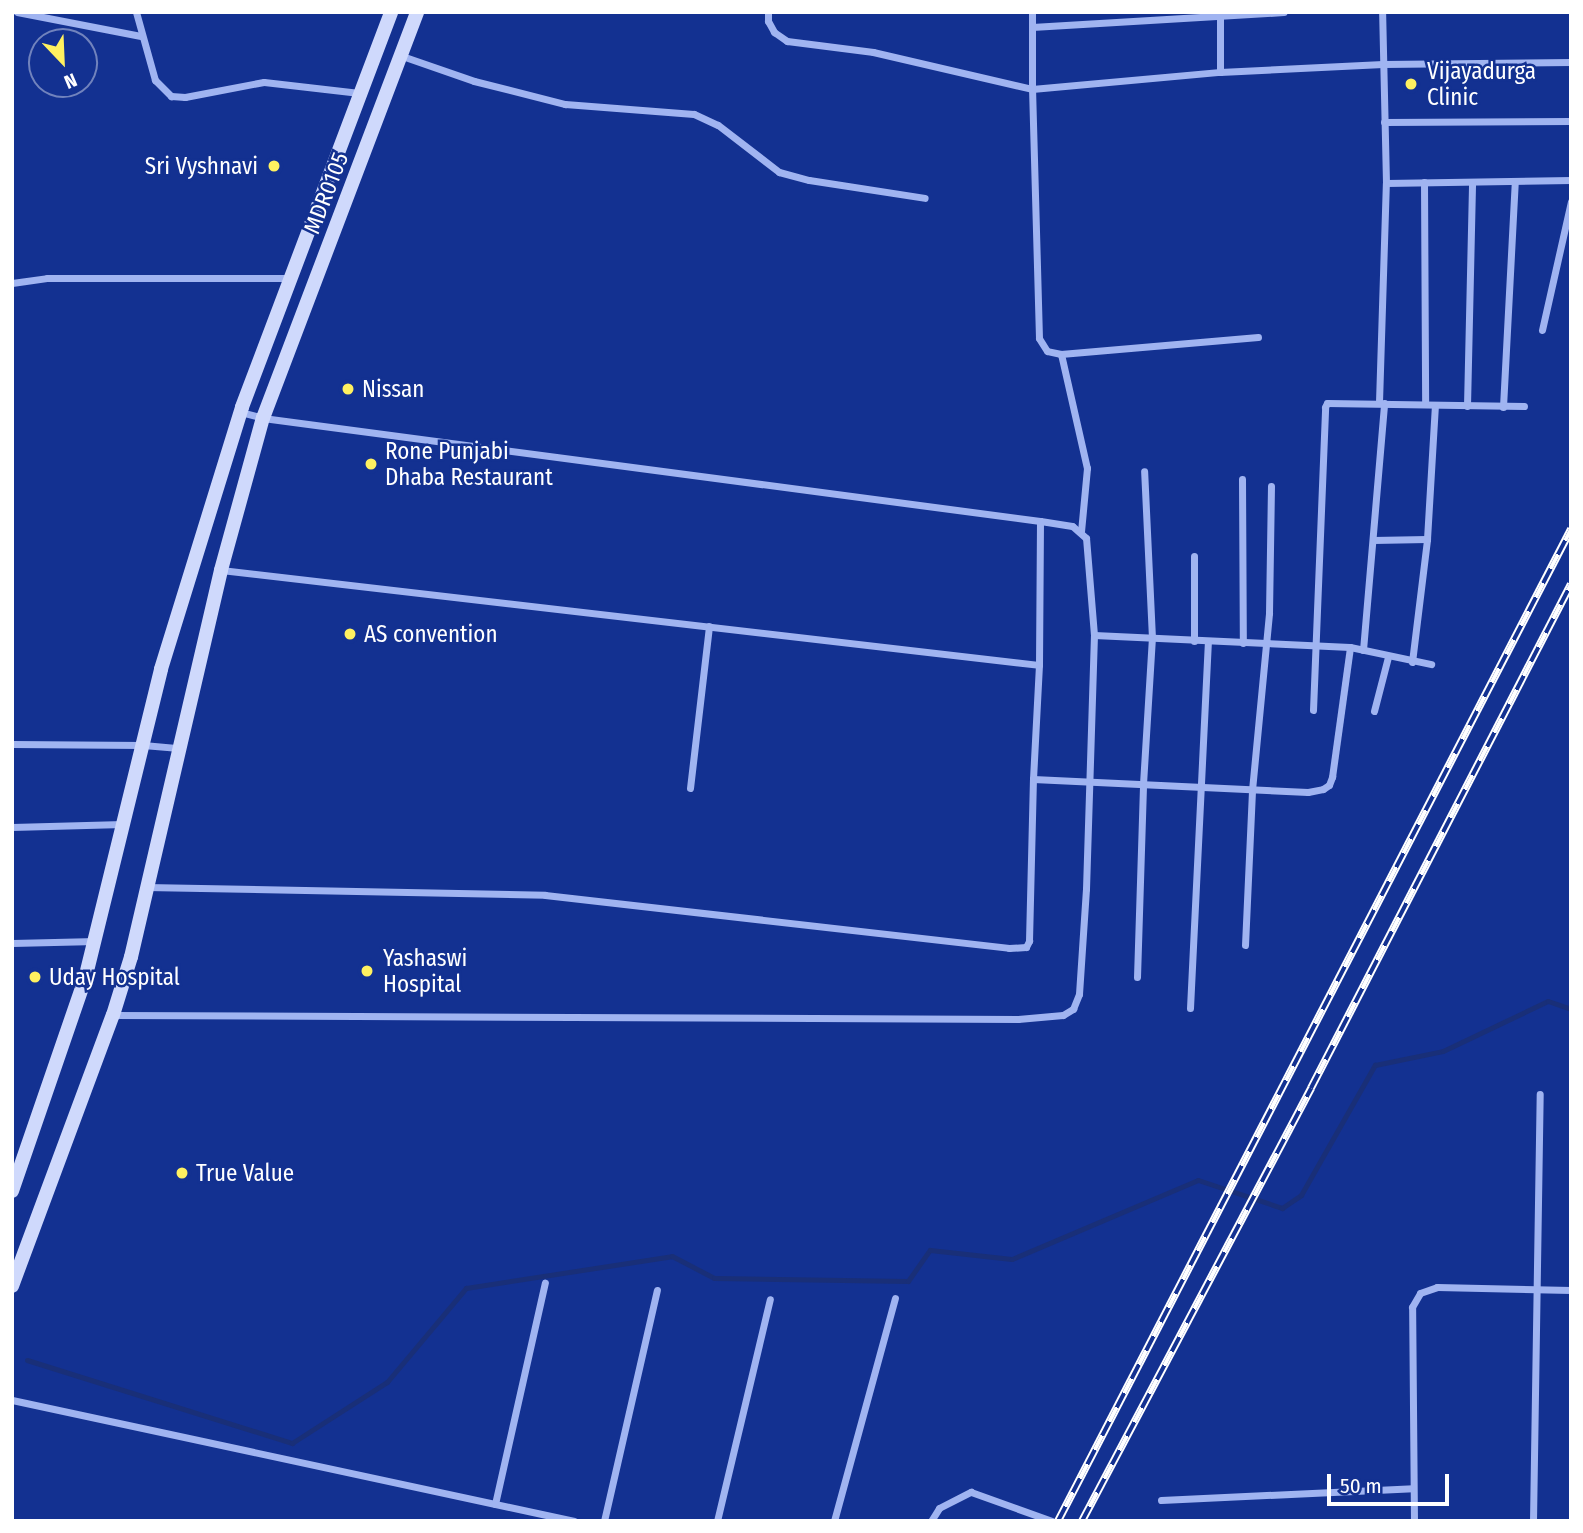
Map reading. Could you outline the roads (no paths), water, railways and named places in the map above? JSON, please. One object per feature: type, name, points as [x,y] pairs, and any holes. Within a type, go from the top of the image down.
[{"type":"main road","name":"MDR0105","points":[[12,1191],[96,941],[161,668],[241,412],[391,12]]},
{"type":"main road","name":"MDR0105","points":[[12,1286],[113,1015],[131,957],[145,887],[221,570],[263,418],[417,12]]},
{"type":"street","points":[[17,12],[141,36]]},
{"type":"street","points":[[136,12],[155,80],[171,96],[185,97],[264,82],[359,93]]},
{"type":"street","points":[[768,12],[768,21],[774,32],[787,41],[873,52],[1032,89],[1220,72],[1383,64],[1571,62]]},
{"type":"street","points":[[1032,12],[1038,338],[1047,351],[1060,354],[1258,337]]},
{"type":"street","points":[[1032,27],[1284,12]]},
{"type":"street","points":[[1363,650],[1382,402],[1385,183],[1382,12]]},
{"type":"street","points":[[1220,14],[1220,72]]},
{"type":"street","points":[[402,56],[474,81],[565,104],[694,114],[718,125],[779,172],[809,180],[925,198]]},
{"type":"street","points":[[1384,122],[1571,121]]},
{"type":"street","points":[[1385,183],[1571,180]]},
{"type":"street","points":[[1503,407],[1515,181]]},
{"type":"street","points":[[1424,182],[1425,404]]},
{"type":"street","points":[[1467,406],[1472,182]]},
{"type":"street","points":[[1542,330],[1571,201]]},
{"type":"street","points":[[12,283],[47,278],[290,278]]},
{"type":"street","points":[[113,1015],[1005,1018],[1063,1015],[1073,1009],[1079,994],[1094,635],[1088,548],[1081,531],[1087,468],[1060,354]]},
{"type":"street","points":[[1313,710],[1325,407],[1334,401],[1435,406],[1524,406]]},
{"type":"street","points":[[1412,662],[1427,539],[1435,406]]},
{"type":"street","points":[[241,412],[263,418],[1040,521],[1072,526],[1081,531]]},
{"type":"street","points":[[1137,977],[1143,784],[1152,638],[1144,471]]},
{"type":"street","points":[[1242,479],[1243,643]]},
{"type":"street","points":[[1245,945],[1252,790],[1269,613],[1271,486]]},
{"type":"street","points":[[145,887],[545,895],[1026,947],[1030,932],[1032,779],[1040,665],[1040,521]]},
{"type":"street","points":[[1373,540],[1427,539]]},
{"type":"street","points":[[1194,556],[1194,641]]},
{"type":"street","points":[[221,570],[1040,665]]},
{"type":"street","points":[[690,788],[709,626]]},
{"type":"street","points":[[1094,635],[1350,647],[1431,664]]},
{"type":"street","points":[[1190,1008],[1208,641]]},
{"type":"street","points":[[1032,779],[1307,792],[1329,785],[1350,647]]},
{"type":"street","points":[[1374,711],[1388,657]]},
{"type":"street","points":[[12,744],[143,745],[179,748]]},
{"type":"street","points":[[12,827],[124,824]]},
{"type":"street","points":[[12,943],[96,941]]},
{"type":"street","points":[[1533,1521],[1541,1094]]},
{"type":"street","points":[[495,1504],[545,1283]]},
{"type":"street","points":[[1413,1521],[1412,1307],[1420,1293],[1437,1287],[1571,1290]]},
{"type":"street","points":[[604,1521],[657,1290]]},
{"type":"street","points":[[834,1521],[895,1298]]},
{"type":"street","points":[[717,1521],[770,1299]]},
{"type":"street","points":[[12,1400],[574,1521]]},
{"type":"street","points":[[1161,1500],[1413,1488]]},
{"type":"street","points":[[931,1521],[939,1508],[971,1492],[1052,1521]]},
{"type":"waterway","points":[[27,1360],[292,1443],[387,1382],[466,1288],[672,1256],[714,1278],[908,1281],[930,1250],[1012,1259],[1198,1180],[1282,1208],[1301,1195],[1375,1065],[1443,1051],[1548,1001],[1571,1009]]},
{"type":"railway","points":[[1058,1521],[1571,529]]},
{"type":"railway","points":[[1082,1521],[1311,1088],[1571,584]]},
{"type":"place","name":"Vijayadurga Clinic","points":[[1411,84]]},
{"type":"place","name":"Sri Vyshnavi","points":[[274,166]]},
{"type":"place","name":"Nissan","points":[[348,389]]},
{"type":"place","name":"Rone Punjabi Dhaba Restaurant","points":[[371,464]]},
{"type":"place","name":"AS convention","points":[[350,634]]},
{"type":"place","name":"Yashaswi Hospital","points":[[367,971]]},
{"type":"place","name":"Uday Hospital","points":[[35,977]]},
{"type":"place","name":"True Value","points":[[182,1173]]}]
